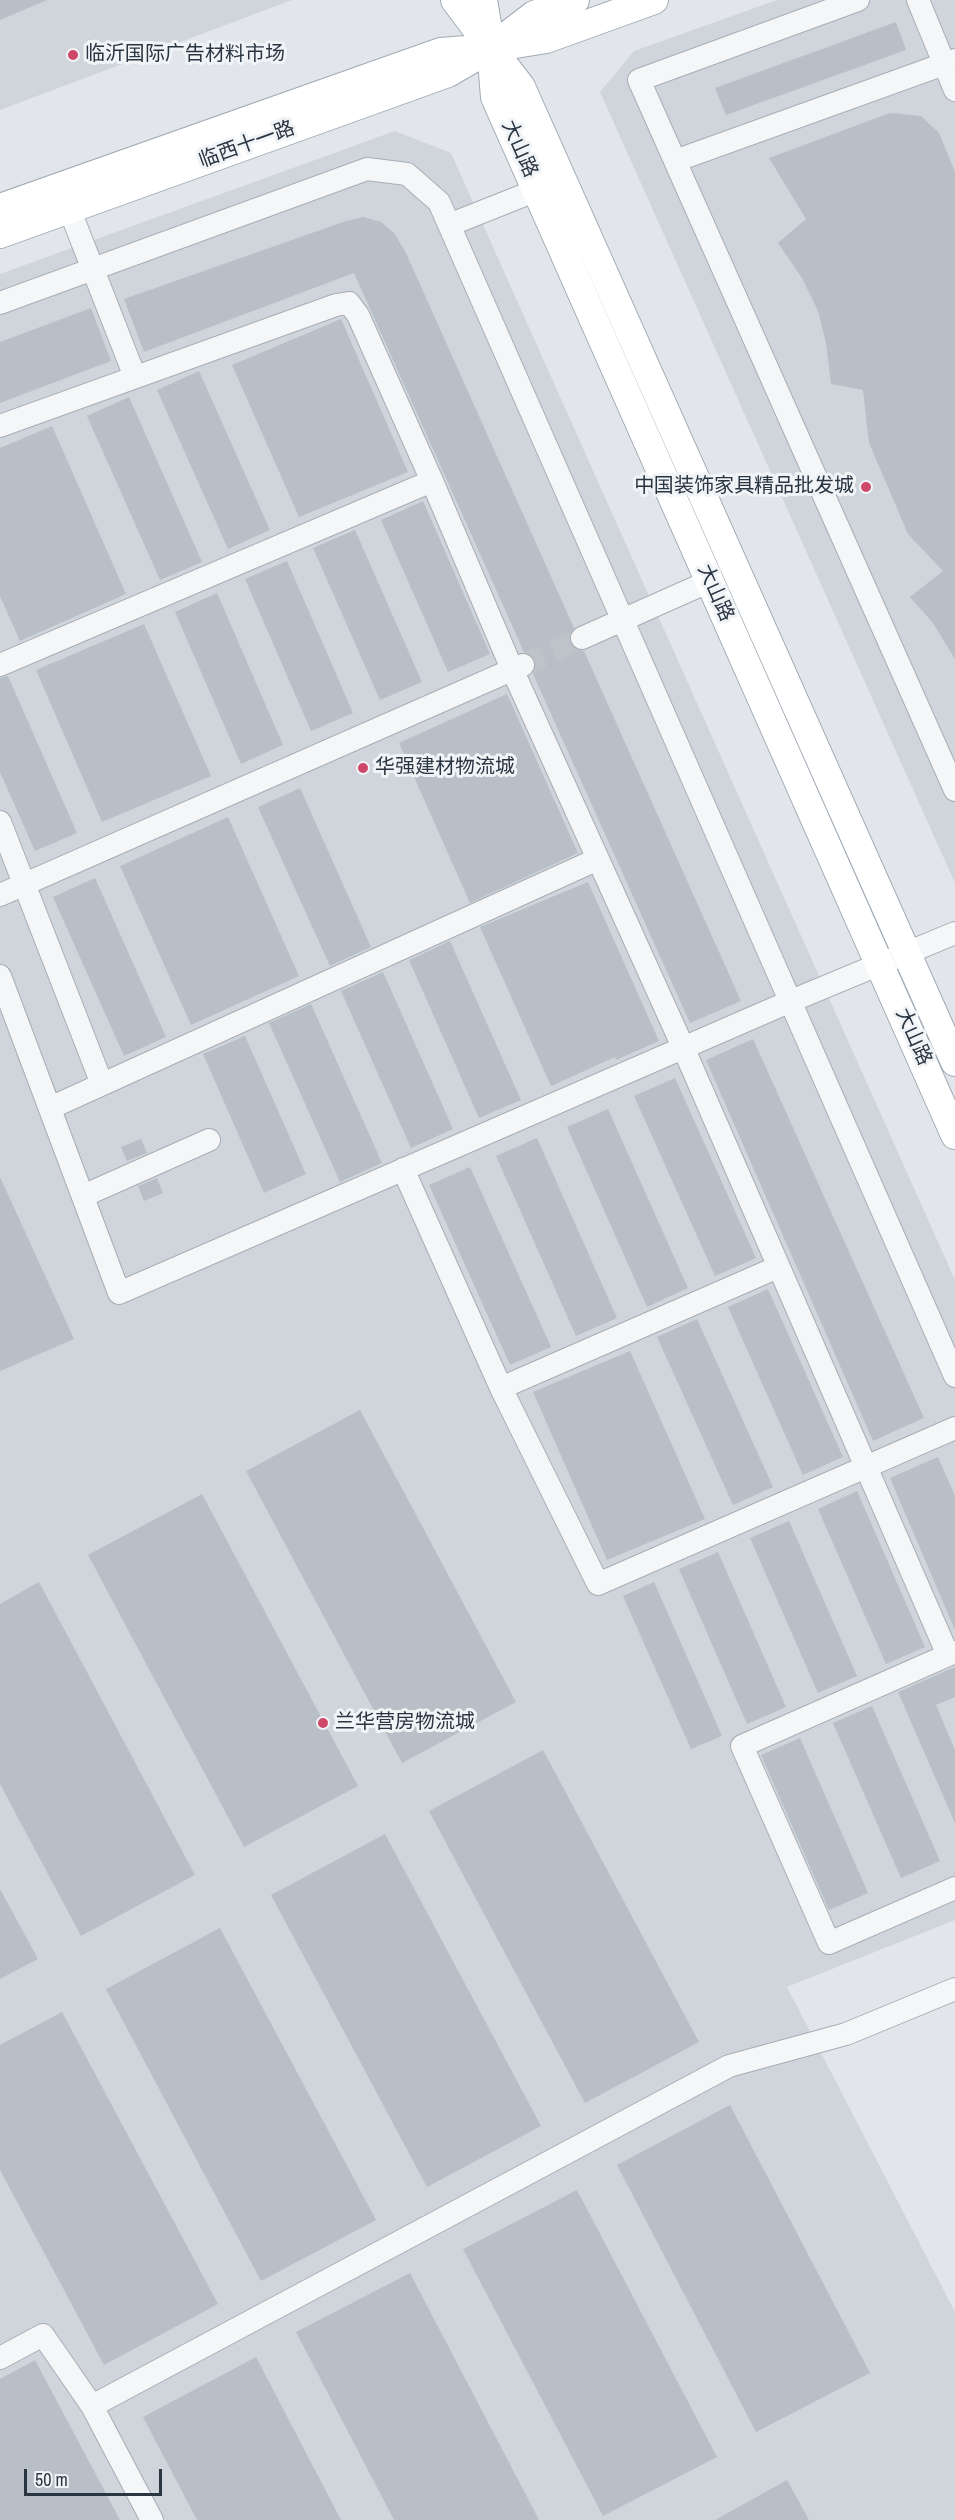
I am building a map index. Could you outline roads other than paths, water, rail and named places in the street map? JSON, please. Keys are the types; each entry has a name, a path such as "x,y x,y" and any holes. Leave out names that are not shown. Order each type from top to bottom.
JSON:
{"main road":[{"name":"大山路","path":"455,0 521,87 955,1062"},
{"name":"大山路","path":"483,0 491,48 495,97 955,1134"},
{"name":"临西十一路","path":"0,221 67,204 448,73 491,48 534,15 575,0"},
{"name":"临西十一路","path":"0,208 441,52 491,48 546,39 654,0"},
{"name":"临西十一路","path":"0,234 67,204"}],"street":[{"path":"858,0 639,80 955,790"},
{"path":"918,0 950,62 955,90"},
{"path":"675,161 950,62"},
{"path":"0,303 367,169 407,174 439,202 955,1376"},
{"path":"449,225 537,190"},
{"path":"67,204 135,377"},
{"path":"0,426 336,304 350,303 358,315 518,667 598,859 683,1047 866,1467 952,1653 741,1746 829,1942 955,1888"},
{"path":"0,665 432,480"},
{"path":"582,639 710,581"},
{"path":"0,894 518,667"},
{"path":"0,822 102,1084"},
{"path":"50,1108 598,859"},
{"path":"0,976 119,1293 683,1047 955,933"},
{"path":"83,1196 209,1140"},
{"path":"403,1169 501,1388 598,1584 955,1428"},
{"path":"501,1388 778,1267"},
{"path":"92,2406 729,2066 846,2034 955,1989"},
{"path":"0,2358 43,2335 92,2406 152,2520"}],"tunnel":[{"path":"523,665 582,638"}],"place":[{"name":"临沂国际广告材料市场","path":"73,55"},
{"name":"中国装饰家具精品批发城","path":"866,487"},
{"name":"华强建材物流城","path":"363,768"},
{"name":"兰华营房物流城","path":"323,1723"}]}
